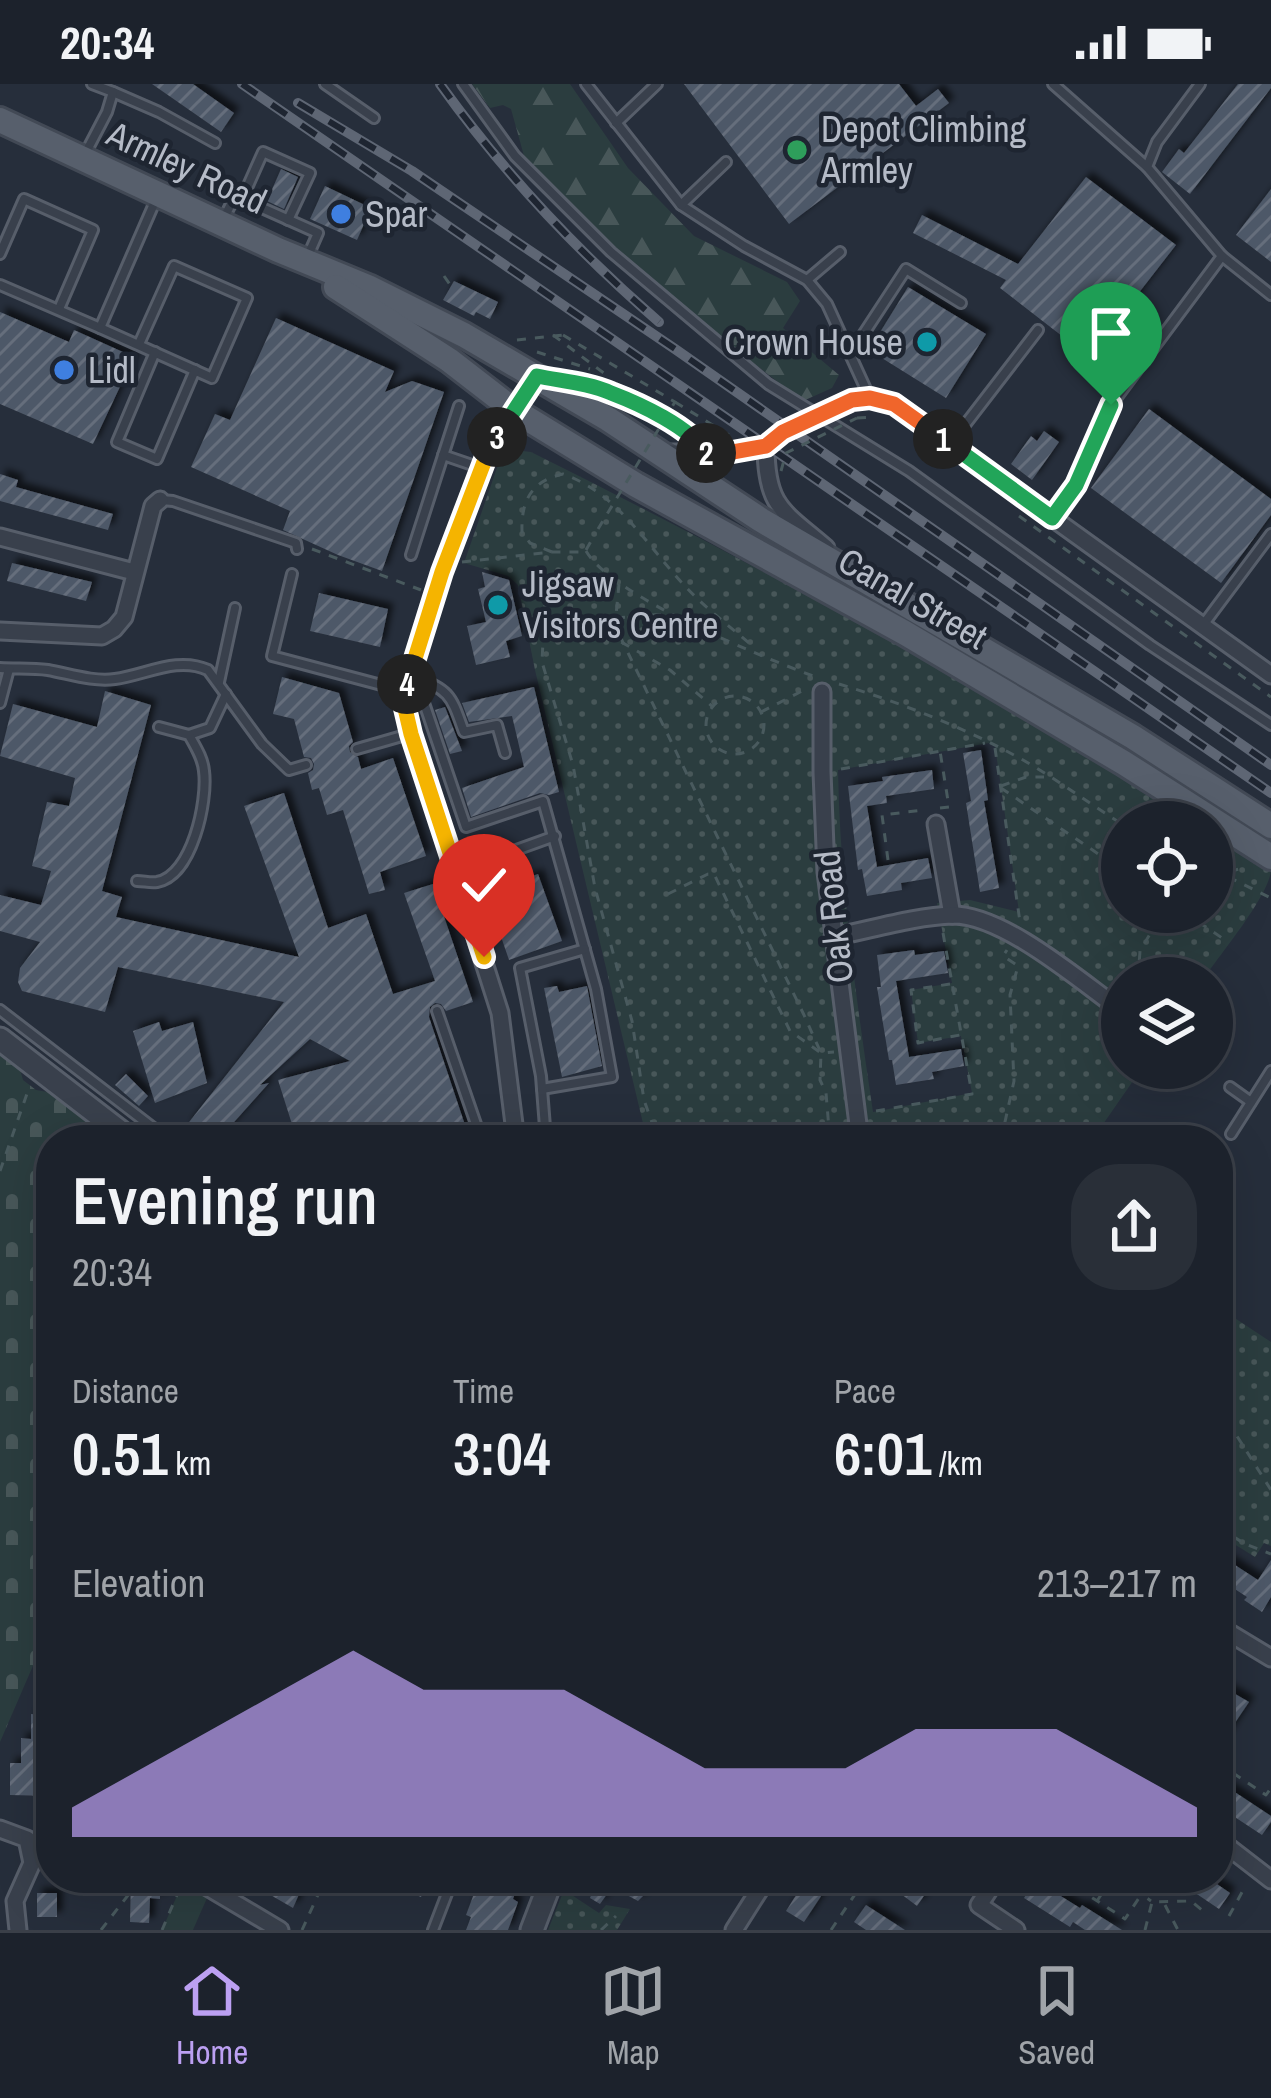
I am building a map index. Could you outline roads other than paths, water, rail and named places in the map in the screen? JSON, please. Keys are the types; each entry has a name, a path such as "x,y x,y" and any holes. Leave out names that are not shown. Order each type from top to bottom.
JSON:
{"main road":[{"name":"Armley Road","path":"0,120 278,250"},
{"name":"Canal Street","path":"278,250 426,316 537,376 761,520 1133,737 1271,826"},
{"name":"Canal Street","path":"278,250 398,335 449,360 515,411 636,485 945,656 1271,857"}],"street":[{"path":"514,1125 500,1013 411,734 407,688 434,595 489,449 537,376 609,391 678,426 700,442 707,454"},
{"path":"656,452 707,454 766,446 783,432 852,400 870,398 894,404 1271,675"},
{"path":"766,446 766,476 777,506 862,579"},
{"path":"0,631 102,636 114,629 124,617 153,506 160,500"},
{"path":"0,537 134,572"},
{"name":"Oak Road","path":"822,692 826,872 856,1125"},
{"path":"936,824 946,916"},
{"path":"833,937 946,916 971,916 1023,941 1101,995"},
{"path":"0,1039 112,1125"},
{"path":"1233,1635 1271,1658"},
{"path":"0,1829 27,1839 32,1863 15,1901 18,1930"},
{"path":"1233,1850 1271,1880"},
{"path":"216,1893 280,1930"},
{"path":"532,1930 546,1893"},
{"path":"734,1930 757,1893"},
{"path":"987,1893 979,1905 1016,1930"}],"lane":[{"path":"92,84 159,112 215,143"},
{"path":"325,84 374,118"},
{"path":"463,84 515,156 595,236 768,384 909,472 1150,645 1271,724"},
{"path":"586,84 681,205 807,280 827,304 870,398"},
{"path":"616,123 657,84"},
{"path":"1053,84 1147,167 1222,256 1271,295"},
{"path":"1147,167 1157,142 1200,84"},
{"path":"83,158 113,92"},
{"path":"242,199 263,152 302,169 310,173 288,220"},
{"path":"681,205 726,162"},
{"path":"100,328 159,194"},
{"path":"221,223 235,196 318,233 305,261"},
{"path":"0,254 24,199 93,230 58,309"},
{"path":"807,280 840,252"},
{"path":"1052,518 1076,485 1111,405 1222,256"},
{"path":"0,285 212,378 248,298 174,266 139,344"},
{"path":"850,354 906,269 962,303"},
{"path":"950,444 1038,330"},
{"path":"155,352 117,442 157,459 196,370"},
{"path":"411,555 459,406"},
{"path":"443,455 482,468"},
{"path":"160,500 297,546"},
{"path":"1202,626 1271,534"},
{"path":"292,574 272,656 407,688 424,703 466,827 543,801 596,989 612,1077 542,1089"},
{"path":"218,683 235,608"},
{"path":"0,703 5,669 41,669 101,680 188,664 208,670 262,744 289,770 306,765"},
{"path":"407,688 429,682 454,700 464,732 497,725 505,753"},
{"path":"159,727 189,735 210,728 226,693"},
{"path":"357,749 411,734"},
{"path":"137,880 157,882 172,874 194,836 204,797 204,768 189,735"},
{"path":"480,863 555,836"},
{"path":"545,1125 520,968 585,949"},
{"path":"0,1010 150,1125"},
{"path":"437,1011 476,1125"},
{"path":"1233,1131 1271,1071"},
{"path":"1233,1089 1251,1102"},
{"path":"433,1930 447,1893"}],"railway":[{"path":"242,84 1271,793"},
{"path":"440,84 542,209 659,322"},
{"path":"298,103 412,171 675,349 1271,765"}],"place":[{"name":"Depot Climbing Armley","path":"797,150"},
{"name":"Spar","path":"341,214"},
{"name":"Crown House","path":"927,342"},
{"name":"Lidl","path":"64,370"},
{"name":"Jigsaw Visitors Centre","path":"498,605"}]}
